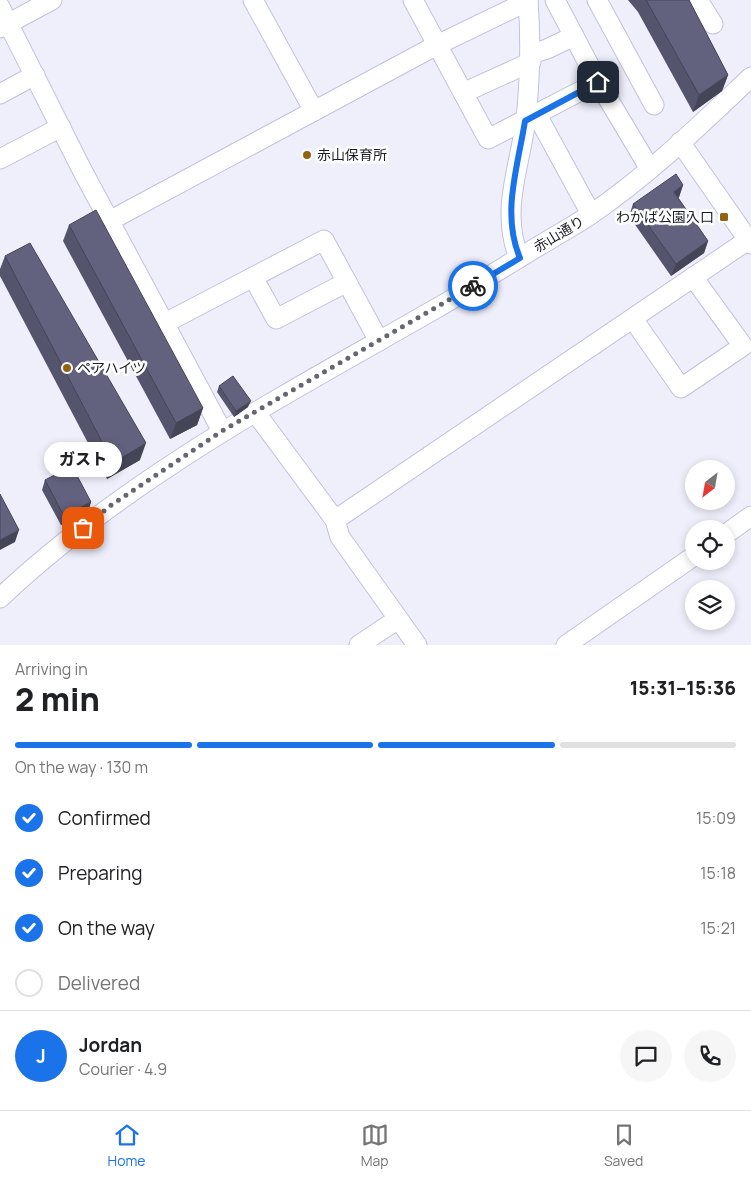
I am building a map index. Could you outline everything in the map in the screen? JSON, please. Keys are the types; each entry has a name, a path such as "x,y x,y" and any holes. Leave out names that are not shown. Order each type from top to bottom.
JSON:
{"street":[{"path":"52,0 3,19 35,75 222,431"},
{"path":"253,0 314,111"},
{"path":"555,0 598,82 650,169"},
{"path":"597,0 654,105"},
{"path":"698,0 713,24"},
{"path":"415,1 488,139 598,82"},
{"path":"111,220 437,45 528,1 531,58 531,118 510,209 512,240 520,258"},
{"path":"463,93 574,36"},
{"path":"0,94 35,75"},
{"name":"赤山通り","path":"0,598 55,549 110,506 222,431 439,307 591,214 650,169 751,77"},
{"path":"531,118 591,214"},
{"path":"0,159 61,127"},
{"path":"335,520 750,241 680,142"},
{"path":"165,324 324,240 379,341"},
{"path":"253,277 276,319 347,282"},
{"path":"633,319 682,388 742,346 694,277"},
{"path":"255,412 335,520 340,537 417,645"},
{"path":"735,528 751,516"},
{"path":"566,645 685,562"},
{"path":"359,645 398,618"}],"building":[{"path":"646,0 689,0 728,75 699,95"},
{"path":"676,174 683,185 674,192 708,241 676,264 633,204"},
{"path":"96,210 203,408 176,423 69,225"},
{"path":"30,243 146,443 113,463 5,256"},
{"path":"233,376 251,401 236,411 219,386"},
{"path":"72,466 91,502 64,516 45,480"},
{"path":"0,494 19,530 0,540"}],"way so far":[{"path":"83,528 110,506 222,431 308,379 439,307 473,286"}],"place":[{"name":"赤山保育所","path":"307,155"},
{"name":"わかば公園入口","path":"724,217"},
{"name":"ペアハイツ","path":"67,368"},
{"name":"ガスト","path":"83,528"}],"route":[{"path":"473,286 520,258 512,240 510,209 525,121 598,82"}]}
